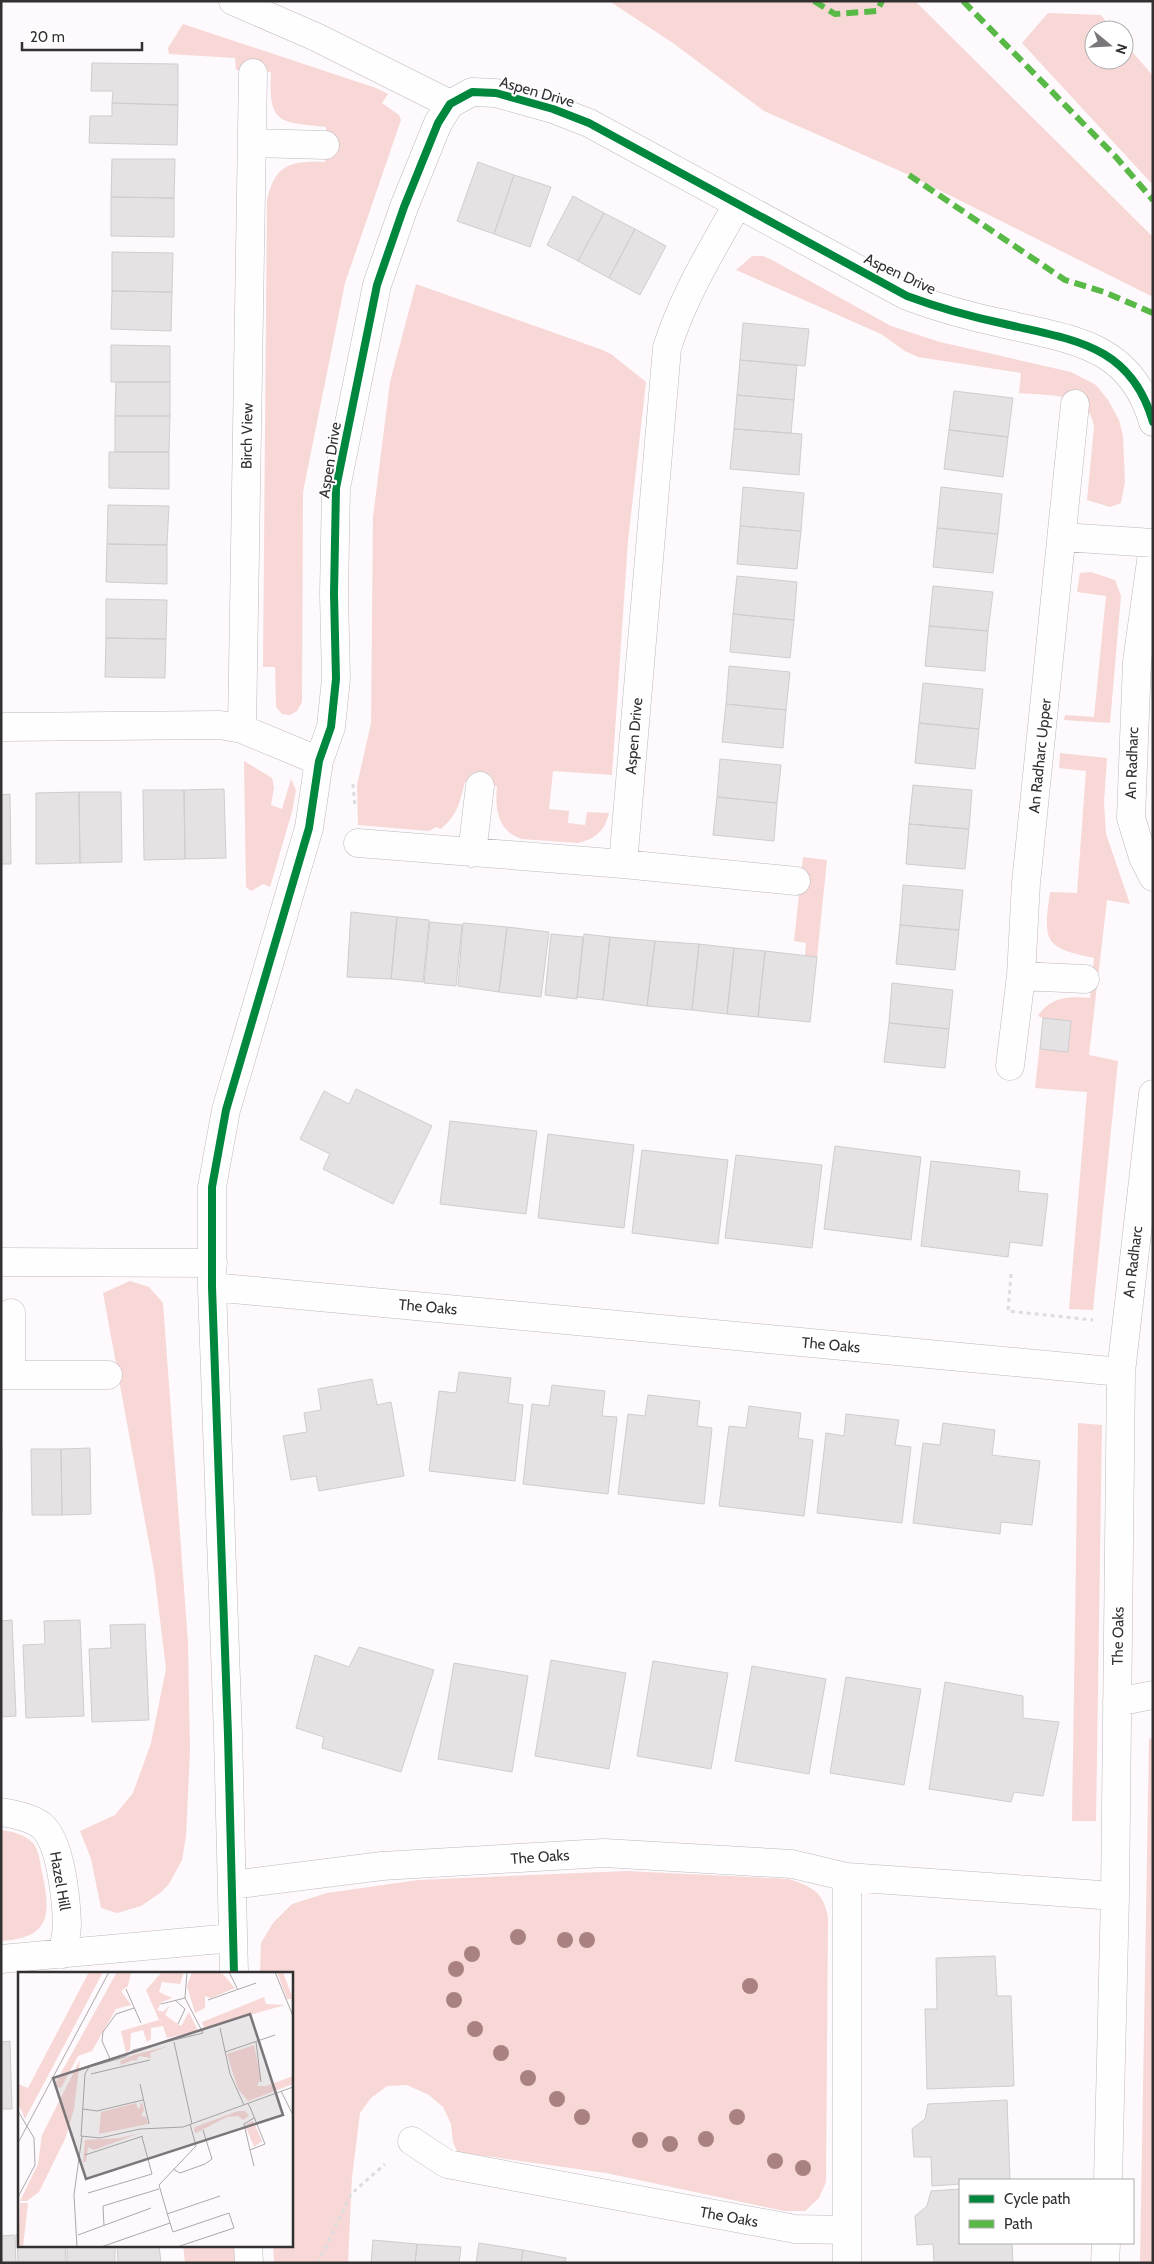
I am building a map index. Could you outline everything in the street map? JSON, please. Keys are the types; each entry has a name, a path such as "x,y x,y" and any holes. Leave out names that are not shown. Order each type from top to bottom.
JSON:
{"street":[{"path":"233,1 316,37 450,104"},
{"name":"Birch View","path":"242,729 253,73"},
{"name":"Aspen Drive","path":"234,1972 212,1187 226,1110 308,828 319,761 331,727 336,679 334,594 336,488 377,285 404,207 438,123 450,104 472,92 487,92 575,117 907,296 964,314 1069,338 1094,347 1114,360 1133,379 1148,407 1153,422"},
{"path":"252,143 325,145"},
{"name":"Aspen Drive","path":"623,864 667,348 677,317 686,298 737,205"},
{"name":"An Radharc Upper","path":"1010,1066 1021,976 1026,883 1063,537 1075,404"},
{"path":"1063,537 1153,543"},
{"path":"1145,662 1153,547"},
{"name":"An Radharc","path":"1145,662 1131,818 1143,857 1153,877"},
{"path":"1,727 220,725 242,729 319,761"},
{"path":"472,853 480,786"},
{"path":"358,843 623,864 796,881"},
{"path":"1021,976 1085,979"},
{"name":"An Radharc","path":"1120,1372 1153,1094"},
{"name":"The Oaks","path":"1,1262 213,1275 1120,1372 1115,1896 1108,2179"},
{"path":"11,1313 6,1375 108,1375"},
{"path":"1117,1702 1153,1695"},
{"name":"Hazel Hill","path":"1,1812 30,1819 41,1825 52,1841 57,1854 67,1925 63,1954"},
{"name":"The Oaks","path":"232,1885 382,1866 604,1853 792,1864 848,1878 1115,1896"},
{"path":"847,2263 848,1878"},
{"path":"1,1959 232,1938"},
{"name":"The Oaks","path":"412,2141 447,2164 795,2229 847,2230"},
{"path":"1105,2263 1106,2244"},
{"path":"248,2246 248,2263"}],"path":[{"path":"1011,1274 1008,1311 1126,1324"},
{"path":"318,2263 351,2194 412,2141"}],"shaded area":[{"path":"609,1 915,1 1153,237 1153,297 909,175 764,111 673,43"},
{"path":"1048,13 1101,15 1105,20 1084,20 1084,70 1134,70 1134,54 1153,76 1153,185 1022,43"},
{"path":"183,24 376,88 388,94 382,103 399,115 401,120 345,283 303,492 302,702 297,711 290,715 282,714 276,707 275,667 263,667 267,200 275,179 286,167 303,162 325,162 326,127 298,124 280,118 272,102 271,72 236,70 235,58 169,54 168,48"},
{"path":"752,256 763,256 772,260 891,326 940,342 1071,372 1096,385 1108,400 1119,420 1123,436 1125,482 1121,503 1110,507 1087,500 1094,427 1091,415 1076,401 1054,396 1019,393 1021,373 918,357 905,351 881,334 736,270"},
{"path":"416,284 600,349 611,354 646,382 628,541 612,775 553,771 549,809 569,811 568,823 585,825 587,812 609,813 605,825 598,833 578,843 521,839 513,835 499,818 497,811 497,786 465,782 454,813 447,824 441,829 436,827 429,831 358,825 357,785 371,723 373,517 390,382"},
{"path":"1091,572 1115,580 1121,596 1110,723 1064,720 1065,715 1094,717 1106,596 1077,592 1080,573"},
{"path":"1060,753 1107,758 1104,802 1106,834 1130,904 1107,900 1089,1055 1118,1061 1093,1310 1069,1309 1087,1092 1035,1088 1043,1018 1038,1016 1054,1001 1075,997 1090,998 1094,958 1056,946 1048,932 1050,892 1077,893 1086,771 1059,768"},
{"path":"244,761 272,778 274,787 271,805 282,809 291,779 296,790 292,812 270,887 263,884 251,891 246,887"},
{"path":"803,857 827,860 817,957 805,956 806,943 794,941"},
{"path":"130,1281 149,1287 163,1303 188,1643 190,1751 186,1836 182,1860 169,1884 160,1893 141,1906 117,1913 101,1908 91,1859 80,1831 115,1815 133,1793 151,1743 166,1669 154,1570 103,1293"},
{"path":"1078,1423 1102,1425 1096,1821 1072,1821"},
{"path":"1153,1738 1153,2263 1140,2263 1149,1739"},
{"path":"1,1830 22,1835 35,1846 45,1887 46,1911 44,1921 30,1935 1,1941"},
{"path":"627,1871 789,1879 815,1891 823,1901 828,1917 826,2182 819,2198 805,2211 784,2211 606,2173 457,2152 453,2142 451,2124 443,2107 429,2095 407,2085 387,2086 371,2098 360,2113 352,2177 348,2263 274,2263 273,2246 292,2246 292,1972 260,1972 261,1943 273,1923 292,1904 327,1893 418,1880"},
{"path":"183,2246 235,2246 237,2263 185,2263"}],"building":[{"path":"92,63 178,64 178,105 112,103 113,91 91,91"},
{"path":"112,103 178,105 177,145 89,143 90,116 112,116"},
{"path":"112,159 175,159 174,198 111,197"},
{"path":"478,162 514,175 494,234 457,221"},
{"path":"514,175 551,187 530,247 494,234"},
{"path":"573,196 604,213 578,261 547,245"},
{"path":"111,197 174,198 174,237 111,236"},
{"path":"604,213 635,229 609,278 578,261"},
{"path":"635,229 666,246 640,295 609,278"},
{"path":"112,252 173,253 172,292 112,291"},
{"path":"112,291 172,292 171,331 111,329"},
{"path":"743,323 809,329 805,366 740,360"},
{"path":"111,345 170,346 170,382 111,382"},
{"path":"740,360 797,365 794,400 737,395"},
{"path":"116,382 170,382 170,416 115,416"},
{"path":"954,391 1013,398 1008,437 949,430"},
{"path":"737,395 794,400 791,433 734,429"},
{"path":"115,416 170,416 169,452 115,452"},
{"path":"734,429 802,434 799,475 730,469"},
{"path":"949,430 1008,437 1003,477 944,469"},
{"path":"109,452 169,452 169,489 109,488"},
{"path":"743,487 804,493 801,531 740,526"},
{"path":"941,487 1002,494 998,534 937,528"},
{"path":"108,505 169,506 167,545 107,544"},
{"path":"740,526 801,531 797,569 737,564"},
{"path":"937,528 998,534 993,573 933,567"},
{"path":"107,544 167,545 167,584 106,582"},
{"path":"737,576 797,582 794,620 733,614"},
{"path":"933,586 993,592 988,631 929,626"},
{"path":"106,599 167,600 166,639 106,638"},
{"path":"733,614 794,620 790,658 730,652"},
{"path":"929,626 988,631 985,671 925,666"},
{"path":"106,638 166,639 165,678 105,677"},
{"path":"729,666 790,672 786,710 726,704"},
{"path":"923,683 983,689 979,729 919,723"},
{"path":"726,704 786,710 783,748 722,742"},
{"path":"919,723 979,729 975,769 915,763"},
{"path":"720,759 781,765 777,803 717,797"},
{"path":"913,785 972,790 969,829 909,824"},
{"path":"224,789 226,858 185,859 184,790"},
{"path":"143,790 184,790 185,859 144,860"},
{"path":"79,792 121,792 122,862 80,863"},
{"path":"79,792 80,863 36,864 36,793"},
{"path":"10,794 11,864 1,864 1,795"},
{"path":"717,797 777,803 774,841 713,835"},
{"path":"909,824 969,829 965,869 906,864"},
{"path":"903,885 963,890 959,930 900,925"},
{"path":"351,912 397,917 391,979 347,977"},
{"path":"397,917 429,920 423,982 391,979"},
{"path":"430,922 462,925 456,986 424,983"},
{"path":"463,923 507,927 499,992 458,986"},
{"path":"900,925 959,930 955,970 896,964"},
{"path":"507,927 549,932 541,997 499,992"},
{"path":"551,934 583,937 577,999 545,995"},
{"path":"584,934 610,937 603,1000 577,997"},
{"path":"610,937 655,941 647,1006 603,1000"},
{"path":"655,941 699,944 692,1010 647,1006"},
{"path":"699,944 734,948 727,1014 692,1010"},
{"path":"734,948 765,951 758,1017 727,1014"},
{"path":"765,951 817,957 810,1022 758,1017"},
{"path":"892,983 953,990 949,1029 889,1023"},
{"path":"1043,1018 1071,1021 1068,1052 1040,1049"},
{"path":"889,1023 949,1029 945,1068 884,1062"},
{"path":"356,1089 432,1126 393,1204 323,1169 330,1154 300,1139 324,1091 349,1104"},
{"path":"450,1121 537,1131 526,1214 440,1204"},
{"path":"548,1134 634,1145 624,1228 538,1218"},
{"path":"835,1146 921,1157 911,1240 824,1229"},
{"path":"642,1150 728,1160 718,1244 632,1233"},
{"path":"736,1155 822,1165 812,1248 725,1238"},
{"path":"931,1161 1020,1171 1018,1191 1048,1194 1042,1246 1010,1242 1008,1257 921,1246"},
{"path":"459,1372 511,1378 508,1403 523,1405 515,1481 429,1471 439,1391 456,1393"},
{"path":"372,1379 377,1405 391,1402 404,1476 319,1491 316,1476 291,1480 283,1436 307,1432 304,1413 321,1410 318,1389"},
{"path":"552,1385 605,1391 602,1416 617,1417 608,1494 523,1484 532,1404 549,1406"},
{"path":"648,1395 700,1401 697,1426 712,1428 704,1504 618,1494 628,1414 645,1416"},
{"path":"749,1406 801,1413 798,1438 813,1440 804,1516 719,1506 729,1426 746,1428"},
{"path":"846,1414 899,1420 895,1445 911,1447 902,1523 817,1513 826,1433 844,1436"},
{"path":"943,1423 995,1430 992,1455 1040,1461 1032,1525 1001,1522 1000,1534 913,1523 923,1443 940,1445"},
{"path":"1,1447 2,1513 1,1513"},
{"path":"90,1448 91,1514 62,1515 61,1449"},
{"path":"31,1449 61,1449 62,1515 32,1515"},
{"path":"12,1620 16,1716 1,1717 1,1621"},
{"path":"80,1620 84,1716 26,1718 23,1645 45,1644 44,1621"},
{"path":"145,1624 149,1720 92,1722 89,1649 111,1648 110,1625"},
{"path":"359,1647 434,1670 401,1772 322,1748 324,1737 296,1728 315,1655 349,1667"},
{"path":"551,1660 626,1673 609,1769 535,1756"},
{"path":"653,1661 728,1673 711,1769 637,1756"},
{"path":"454,1663 528,1676 512,1772 438,1759"},
{"path":"752,1666 826,1679 809,1774 735,1761"},
{"path":"846,1677 921,1689 904,1785 830,1773"},
{"path":"945,1682 1023,1696 1023,1718 1059,1722 1043,1796 1014,1792 1011,1802 929,1789"},
{"path":"995,1956 997,1996 1011,1996 1014,2086 927,2089 925,2009 937,2009 936,1958"},
{"path":"10,2041 12,2109 1,2109 1,2042"},
{"path":"1007,2100 1010,2179 959,2179 959,2184 932,2186 931,2157 914,2157 912,2129 925,2119 928,2104"},
{"path":"959,2189 959,2244 1012,2244 1013,2263 934,2263 933,2244 917,2245 915,2216 927,2206 931,2191"},
{"path":"17,2234 18,2246 65,2246 66,2263 18,2263"},
{"path":"15,2235 16,2263 1,2263 1,2236"},
{"path":"373,2240 417,2244 415,2263 371,2263"},
{"path":"479,2243 523,2250 521,2263 476,2263"},
{"path":"417,2244 461,2247 459,2263 415,2263"},
{"path":"67,2246 115,2246 115,2263 67,2263"},
{"path":"117,2246 159,2246 161,2263 118,2263"},
{"path":"523,2250 566,2258 565,2263 521,2263"}],"marked path":[{"path":"814,1 835,14 877,11 882,1"},
{"path":"963,1 1115,156 1153,200"},
{"path":"909,175 1065,280 1104,292 1153,313"}],"cycle path":[{"path":"234,1972 228,1735 212,1287 212,1187 226,1110 309,828 319,761 331,727 336,679 334,594 336,488 377,285 404,207 438,123 450,104 472,92 496,93 553,109 589,123 907,296 968,315 1054,335 1097,350 1115,361 1130,376 1143,396 1153,422"}]}
